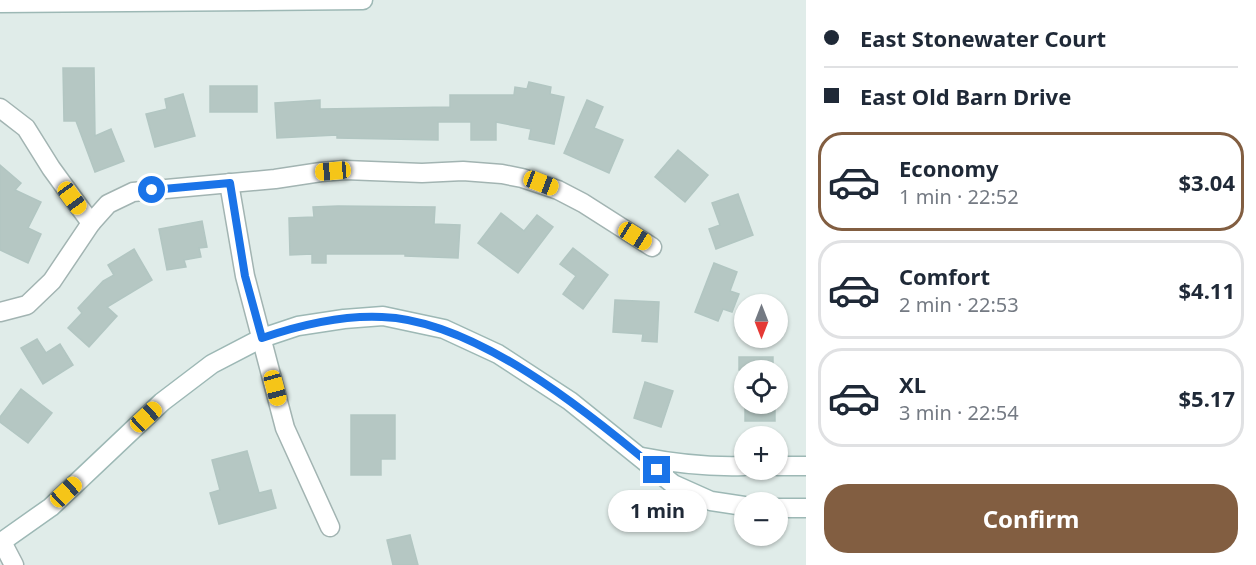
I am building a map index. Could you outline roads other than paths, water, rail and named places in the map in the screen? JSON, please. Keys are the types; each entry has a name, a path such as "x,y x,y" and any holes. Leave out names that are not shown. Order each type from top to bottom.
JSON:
{"street":[{"path":"0,3 363,0"},
{"path":"0,108 26,128 51,168 91,223"},
{"path":"0,312 27,305 52,281 91,223 108,204 133,192 345,170 502,174 541,183 583,203 652,247"},
{"path":"230,183 245,276 285,428 330,527"},
{"path":"14,565 1,542 51,507 162,402 212,364 262,338 298,326 383,316 444,329 498,354 570,401 673,484 711,501 734,504"},
{"path":"640,456 674,464 734,466"},
{"path":"788,466 806,466"},
{"path":"788,508 806,508"}]}
